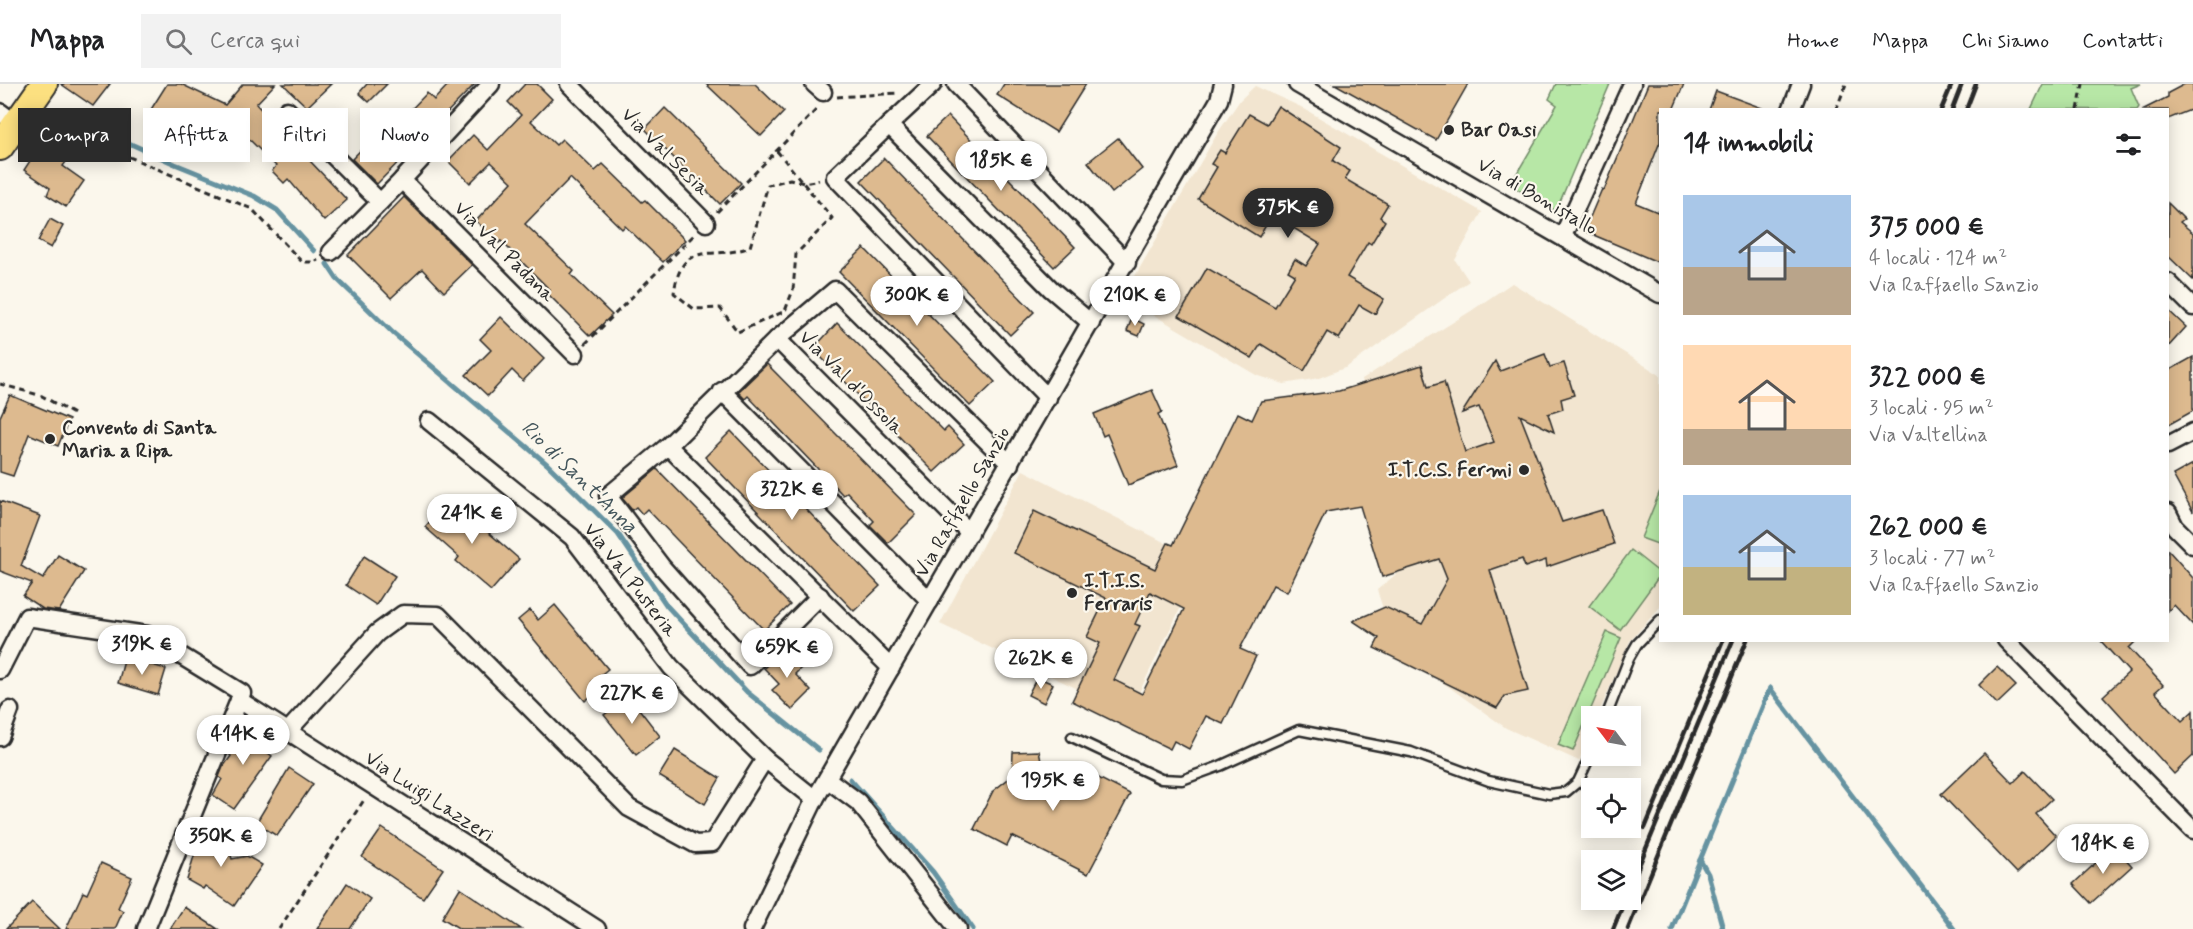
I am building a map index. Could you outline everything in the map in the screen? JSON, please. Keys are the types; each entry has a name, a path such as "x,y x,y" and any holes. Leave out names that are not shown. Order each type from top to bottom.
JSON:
{"main road":[{"path":"0,147 13,116 44,84"}],"street":[{"path":"331,252 491,84"},
{"name":"Via Val Sesia","path":"568,84 706,223"},
{"path":"933,84 835,177 1048,398"},
{"path":"956,84 1127,263"},
{"name":"Via Raffaello Sanzio","path":"752,929 815,799 1127,263 1221,92 1236,84"},
{"name":"Via di Bonistallo","path":"1297,84 1659,293"},
{"path":"1563,236 1632,84"},
{"path":"1792,108 1801,84"},
{"path":"889,125 1051,289 1091,323"},
{"path":"340,162 380,202"},
{"name":"Via Val Padana","path":"402,180 575,354"},
{"path":"2169,283 2193,307"},
{"name":"Via Val d'Ossola","path":"970,533 777,339 835,290 1010,464"},
{"path":"777,339 668,446 608,496 662,567 750,666 820,596"},
{"path":"722,391 930,601"},
{"name":"Via Val Pusteria","path":"429,421 572,537 671,667 765,759 815,799"},
{"path":"2169,444 2193,432"},
{"path":"668,446 891,668"},
{"path":"2169,515 2175,527 2193,545"},
{"path":"288,731 378,633 403,614 438,615 629,808 695,844 712,843 765,759"},
{"name":"Via Luigi Lazzeri","path":"0,670 27,617 147,635 288,731 597,929"},
{"path":"2008,642 2193,830"},
{"path":"146,929 241,697"},
{"path":"0,737 10,710"},
{"path":"827,779 858,802 958,929"}],"lane":[{"path":"1610,706 1629,658 1637,645 1659,621"},
{"path":"1072,737 1161,779 1182,780 1220,766 1299,730 1411,752 1489,780 1549,794 1566,792 1578,782 1585,766"}],"path":[{"path":"1837,108 1846,84"},
{"path":"2078,108 2083,84"},
{"path":"819,88 829,98 903,93 918,98"},
{"path":"13,116 252,209 302,262 314,262 331,252"},
{"path":"777,150 804,183 832,218 796,254 793,290 784,311 738,332 720,308 694,309 674,293 677,271 693,255 711,252 735,253 750,248 768,185 790,179 804,183"},
{"path":"0,384 42,396 77,416"},
{"path":"279,929 374,786"}],"shaded area":[{"path":"1255,86 1301,107 1482,212 1455,260 1469,281 1347,367 1319,378 1284,384 1256,375 1123,297 1217,134 1240,100"},
{"name":"I.T.C.S. Fermi","path":"1512,283 1659,374 1659,608 1630,641 1602,706 1581,706 1581,756 1579,761 1506,728 1396,649 1377,590 1412,561 1362,379"},
{"name":"I.T.I.S. Ferraris","path":"1023,470 1203,562 1129,713 940,624"}],"green space":[{"path":"1556,84 1610,84 1556,211 1510,185 1557,105 1549,99"},
{"path":"2043,84 2141,84 2131,88 2138,108 2031,108"},
{"path":"1659,493 1659,545 1641,538"},
{"path":"1631,550 1659,572 1659,576 1620,630 1589,606"},
{"path":"1607,632 1621,638 1592,706 1581,706 1581,732 1573,751 1558,745"}],"building":[{"path":"61,84 110,84 93,106"},
{"path":"167,84 181,84 225,105 243,84 275,84 256,104 262,110 262,152 250,140 250,108 152,108"},
{"path":"283,84 331,84 307,107"},
{"path":"367,84 387,84 369,102 359,93"},
{"path":"449,84 475,84 450,110 412,108 427,93 434,100"},
{"path":"525,84 537,84 552,99 531,121 556,145 562,139 595,171 603,164 642,202 645,200 685,240 663,262 625,226 622,229 570,178 525,224 574,271 571,275 612,315 590,336 547,293 550,290 501,241 499,243 476,221 512,182 491,162 470,183 449,162 473,135 488,150 521,115 508,102"},
{"path":"706,84 755,84 784,112 761,136"},
{"path":"1004,84 1086,84 1056,132 997,95"},
{"path":"1335,84 1468,84 1436,140"},
{"path":"1648,84 1684,84 1674,108 1659,108 1659,145 1636,203 1659,213 1659,263 1584,231 1602,189 1604,190"},
{"path":"2185,84 2193,84 2193,109 2169,119 2169,108 2146,108 2168,97 2168,93"},
{"path":"1716,91 1762,108 1710,108"},
{"path":"1278,106 1341,147 1333,161 1350,171 1345,179 1388,204 1380,217 1385,221 1371,244 1368,242 1347,277 1384,299 1375,314 1359,305 1339,339 1327,332 1304,371 1261,344 1252,358 1179,316 1207,268 1275,307 1295,275 1288,271 1295,259 1306,266 1320,244 1272,215 1259,237 1198,199 1217,167 1211,164 1220,150 1225,153 1249,114 1267,124"},
{"path":"665,108 741,183 720,204 645,129"},
{"path":"948,116 1075,247 1054,267 927,136"},
{"path":"1118,138 1142,169 1112,193 1088,162"},
{"path":"360,151 360,162 399,162 377,184 352,159"},
{"path":"884,158 1034,312 1010,335 861,181"},
{"path":"29,162 66,162 63,166 84,181 66,207 47,195 50,188 24,170"},
{"path":"272,162 311,162 347,200 324,221 288,179 284,183 272,171 276,166"},
{"path":"404,197 472,265 444,292 422,269 391,298 348,255"},
{"path":"2169,204 2184,219 2180,222 2193,233 2193,280 2169,257"},
{"path":"50,219 63,226 51,248 38,241"},
{"path":"864,248 995,382 970,406 839,272"},
{"path":"2169,311 2186,327 2169,346"},
{"path":"501,317 544,359 523,381 512,370 488,396 466,375 491,350 480,339"},
{"path":"1132,318 1144,324 1139,336 1127,331"},
{"path":"837,323 944,431 948,427 964,444 934,472 813,349"},
{"path":"1545,354 1550,367 1564,363 1574,395 1561,399 1563,409 1548,414 1554,432 1520,415 1562,522 1602,510 1614,544 1547,567 1546,560 1525,567 1522,559 1490,570 1528,691 1505,696 1497,708 1374,648 1379,638 1353,621 1385,607 1422,624 1447,579 1439,559 1382,577 1360,506 1326,512 1287,592 1273,585 1240,649 1256,656 1223,724 1206,716 1189,749 1174,741 1170,749 1072,701 1100,643 1087,637 1106,598 1014,553 1034,511 1155,569 1168,543 1173,545 1238,413 1252,420 1261,401 1339,391 1422,365 1428,387 1444,382 1465,452 1494,442 1479,407 1462,413 1495,361 1500,371","holes":["1150,592 1184,609 1142,694 1114,680 1140,626 1135,624"]},
{"path":"2193,357 2193,411 2169,424 2169,370"},
{"path":"767,364 916,515 888,543 870,525 874,521 847,492 843,495 748,396 745,399 738,392"},
{"path":"1152,390 1162,412 1158,414 1178,465 1128,485 1107,434 1103,436 1094,414"},
{"name":"Convento di Santa Maria a Ripa","path":"10,395 69,420 58,446 29,434 13,476 0,472 0,417"},
{"path":"731,431 880,586 854,611 705,457"},
{"path":"2193,464 2193,512 2173,475"},
{"path":"657,469 790,605 764,630 647,509 642,514 636,507 632,510 622,498"},
{"path":"450,499 519,559 491,591 456,561 459,557 425,527"},
{"path":"0,501 40,516 21,566 43,579 58,555 84,571 59,611 43,609 23,596 32,583 0,571"},
{"path":"2169,551 2193,578 2193,625 2174,605 2169,610"},
{"path":"364,556 395,576 376,605 346,585"},
{"path":"555,605 608,669 592,682 598,690 585,701 518,620 530,610 538,620"},
{"path":"2102,642 2135,642 2129,648 2163,685 2155,692 2182,721 2193,711 2193,756 2174,774 2103,696 2129,672"},
{"path":"784,649 802,667 795,674 811,691 792,710 772,690 779,684 764,668"},
{"path":"125,657 166,669 158,695 118,683"},
{"path":"1997,667 2016,686 1997,704 1979,685"},
{"path":"1037,677 1053,684 1044,703 1028,695"},
{"path":"629,696 660,736 636,755 604,715"},
{"path":"246,723 271,742 264,750 272,756 234,809 213,795 222,779 219,777 231,756 229,754 236,737"},
{"path":"675,750 720,778 705,804 659,776"},
{"path":"1039,751 1043,771 1055,798 1073,765 1130,794 1088,874 1012,836 1007,846 974,829 993,791 1012,776 1013,752"},
{"path":"1984,753 2013,783 2025,771 2052,799 2036,814 2056,836 2017,873 1941,794"},
{"path":"289,768 313,784 277,836 256,823"},
{"path":"203,825 227,842 232,859 247,856 262,865 234,906 205,886 203,889 187,880"},
{"path":"382,828 443,869 423,898 362,857"},
{"path":"2114,846 2132,866 2091,903 2073,884"},
{"path":"101,863 132,877 118,908 123,911 115,929 66,929 83,892 87,894"},
{"path":"347,883 370,899 350,929 317,929"},
{"path":"460,888 521,929 460,929 442,918"},
{"path":"32,902 60,929 6,929"},
{"path":"184,907 218,929 170,929"}],"waterway":[{"name":"Rio di Sant'Anna","path":"131,144 254,196 277,210 314,251"},
{"name":"Rio di Sant'Anna","path":"327,264 337,279 393,333 547,464 618,534 667,606 747,692 819,750"},
{"path":"1770,688 1954,929"},
{"path":"1672,929 1770,688"},
{"name":"Rio di Sant'Anna","path":"850,779 933,872 973,929"},
{"path":"1700,860 1708,874 1723,929"}],"railway":[{"path":"1942,108 1952,84"},
{"path":"1953,108 1962,84"},
{"path":"1967,108 1976,84"},
{"path":"1645,828 1722,642"},
{"path":"1641,861 1732,642"},
{"path":"1628,929 1746,642"},
{"path":"1613,929 1621,910"}],"place":[{"name":"Bar Oasi","path":"1449,130"},
{"name":"Convento di Santa Maria a Ripa","path":"50,439"},
{"name":"I.T.C.S. Fermi","path":"1524,470"},
{"name":"I.T.I.S. Ferraris","path":"1072,593"}]}
